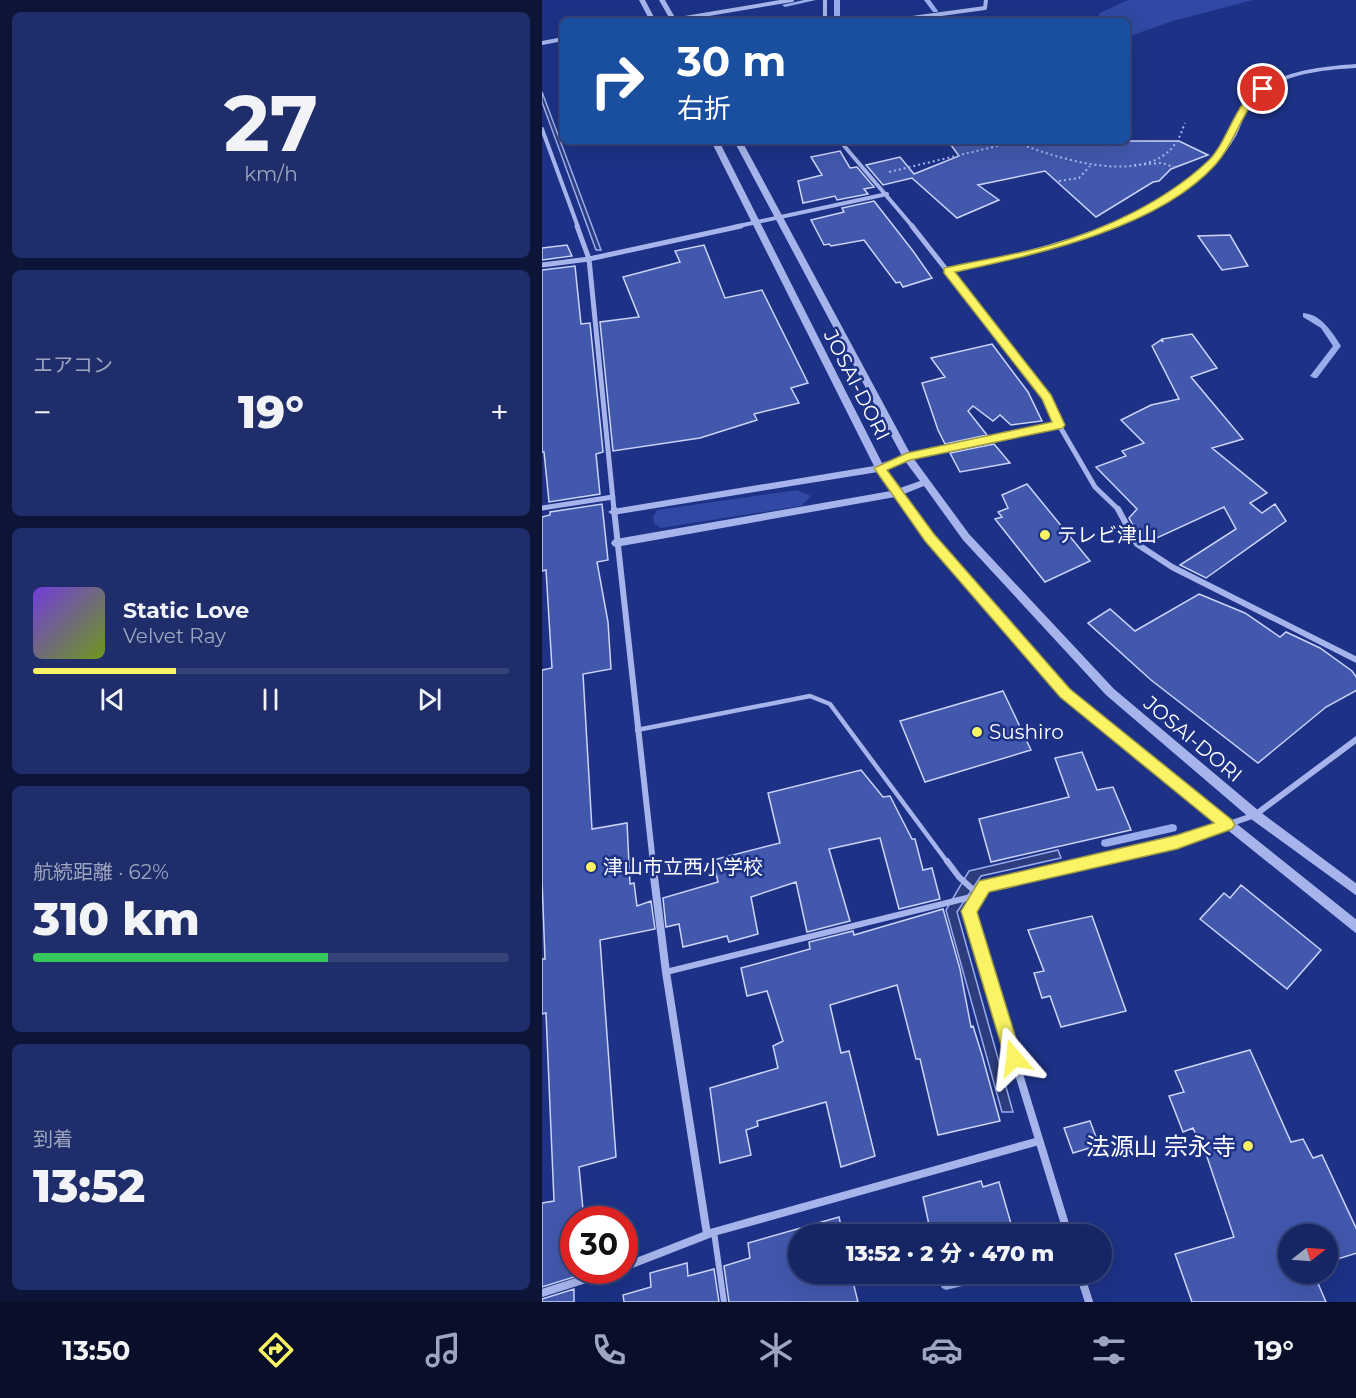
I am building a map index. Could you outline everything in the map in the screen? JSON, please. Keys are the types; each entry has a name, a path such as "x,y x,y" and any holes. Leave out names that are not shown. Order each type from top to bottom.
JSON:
{"street":[{"path":"642,0 651,18"},
{"path":"662,0 670,18"},
{"path":"688,18 791,0"},
{"path":"825,0 825,18"},
{"path":"912,18 985,8 986,0"},
{"path":"542,43 560,40"},
{"path":"948,270 1054,247 1091,234 1151,207 1183,187 1212,163 1230,139 1248,104 1263,89 1308,72 1356,66"},
{"path":"542,129 589,259 616,543 666,972 711,1233"},
{"name":"JOSAI-DORI","path":"717,144 880,468 929,537 1065,693 1356,928"},
{"name":"JOSAI-DORI","path":"740,144 907,457 966,537 1110,692 1255,815 1356,891"},
{"path":"843,144 887,194 1047,398 1059,425 1095,487 1118,509 1137,544 1172,567 1356,660"},
{"path":"542,265 589,259 887,194"},
{"path":"613,512 880,468 907,457 1059,425"},
{"path":"616,543 897,493 926,482"},
{"path":"542,508 613,497"},
{"path":"1065,1224 969,911 984,886 1177,842 1255,815 1356,739"},
{"path":"638,1261 711,1233 1039,1141"},
{"path":"542,1293 570,1284"},
{"path":"1083,1284 1089,1302"}],"lane":[{"path":"542,150 549,149"},
{"path":"637,730 810,696 830,704 959,877 979,895"},
{"path":"666,972 979,895"},
{"path":"711,1233 724,1302"}],"path":[{"path":"1130,165 1152,160 1174,147 1182,138 1185,123"},
{"path":"871,176 1002,144"},
{"path":"1023,144 1090,166 1162,163 1177,168"},
{"path":"1059,181 1079,178 1090,166"}],"shaded area":[{"path":"1128,0 1253,0 1173,21 1130,36 1130,18 1097,18 1100,13"},
{"path":"542,92 601,250 596,250 542,102"},
{"path":"797,490 811,496 801,506 661,528 654,523 653,517 657,510"},
{"path":"1058,850 1061,858 981,876 957,912 1013,1112 1002,1112 946,910 969,871"}],"building":[{"path":"1130,141 1179,141 1208,155 1171,169 1159,181 1153,182 1096,217 1045,171 978,185 999,200 957,218 912,178 883,185 866,165 900,157 914,174 959,156 950,144 1130,144"},
{"path":"840,151 850,168 857,167 874,187 864,189 868,194 837,200 835,196 803,203 798,181 822,175 811,157"},
{"path":"874,201 932,278 903,287 900,282 896,283 864,240 831,246 824,245 811,220 844,212 842,208"},
{"path":"1230,235 1248,266 1222,270 1198,236"},
{"path":"567,245 572,256 542,260 542,248"},
{"path":"704,245 725,298 762,290 808,383 791,388 799,403 754,414 757,420 700,438 613,451 600,322 639,317 623,277 680,262 675,251"},
{"path":"575,266 581,324 590,323 603,452 596,454 600,494 549,502 544,452 542,452 542,270"},
{"path":"1192,334 1217,368 1191,377 1243,439 1212,448 1267,493 1250,503 1262,513 1275,504 1286,521 1206,578 1180,565 1236,529 1224,507 1146,543 1141,540 1129,518 1137,509 1096,467 1126,456 1122,451 1144,443 1121,420 1151,405 1179,399 1152,346 1161,340 1163,342 1162,339"},
{"path":"992,344 1028,392 1042,421 1011,425 1000,415 993,421 973,406 968,411 987,435 945,444 922,383 945,377 931,358"},
{"path":"994,444 1010,463 960,472 950,453"},
{"path":"1027,484 1090,561 1045,582 995,519 1002,517 998,512 1008,508 1002,495"},
{"name":"津山市立西小学校","path":"602,504 608,560 597,562 608,622 611,669 583,674 592,829 627,823 630,884 634,883 637,906 651,901 655,929 600,940 616,1157 579,1167 583,1206 560,1206 560,1281 542,1287 542,1203 554,1201 546,1013 542,1014 542,959 545,959 542,881 542,670 552,668 546,570 542,571 542,517 550,515 550,512"},
{"path":"1199,594 1245,613 1280,637 1286,632 1320,648 1352,671 1357,678 1357,690 1326,707 1258,763 1151,680 1088,623 1110,609 1135,631"},
{"path":"1003,691 1031,750 925,782 900,721"},
{"path":"1082,752 1097,790 1113,787 1131,830 991,862 979,819 1069,797 1055,758"},
{"path":"861,770 883,797 890,796 912,839 915,839 923,870 932,868 940,899 899,909 880,838 829,849 850,921 807,932 796,882 751,897 758,934 729,942 727,936 683,947 679,924 666,927 663,898 718,882 713,860 780,843 768,793"},
{"path":"1241,885 1321,950 1287,989 1200,919 1224,893 1230,898"},
{"path":"943,909 960,969 971,1027 973,1026 982,1055 1000,1121 938,1135 920,1059 916,1059 897,985 830,1005 841,1053 849,1051 875,1156 841,1167 826,1102 757,1121 758,1126 746,1130 751,1155 720,1163 710,1088 778,1068 773,1046 783,1041 767,991 747,996 741,968 810,949 809,942 853,931 854,935"},
{"path":"1092,916 1126,1011 1061,1027 1050,996 1042,998 1034,973 1044,971 1028,930"},
{"path":"1250,1050 1291,1142 1303,1139 1313,1158 1322,1155 1357,1230 1357,1253 1338,1259 1338,1224 1278,1224 1278,1284 1318,1284 1326,1302 1192,1302 1175,1254 1234,1237 1203,1145 1201,1146 1193,1128 1183,1132 1169,1096 1184,1092 1175,1071"},
{"path":"1090,1121 1099,1145 1073,1153 1064,1128"},
{"path":"981,1181 983,1187 999,1182 1011,1224 929,1224 923,1197"},
{"path":"839,1217 841,1224 814,1224"},
{"path":"788,1232 788,1284 854,1284 858,1302 729,1302 724,1266 750,1258 748,1243"},
{"path":"687,1263 688,1276 714,1269 719,1302 624,1302 623,1295 651,1287 650,1273"},
{"path":"574,1289 574,1302 542,1302 542,1299"}],"waterway":[{"path":"785,5 813,0"},
{"path":"837,0 837,18"},
{"path":"927,0 935,11"},
{"path":"1305,315 1324,326 1337,346 1314,376"},
{"path":"1106,843 1172,828"}],"place":[{"name":"テレビ津山","path":"1045,535"},
{"name":"Sushiro","path":"977,732"},
{"name":"津山市立西小学校","path":"591,867"},
{"name":"法源山 宗永寺","path":"1248,1146"}],"route":[{"path":"1014,1058 969,911 984,886 1177,842 1227,825 1065,693 929,537 880,468 907,457 1059,425 1047,398 948,270 1008,259 1054,247 1091,234 1151,207 1183,187 1212,163 1230,139 1248,104 1263,89"}]}
